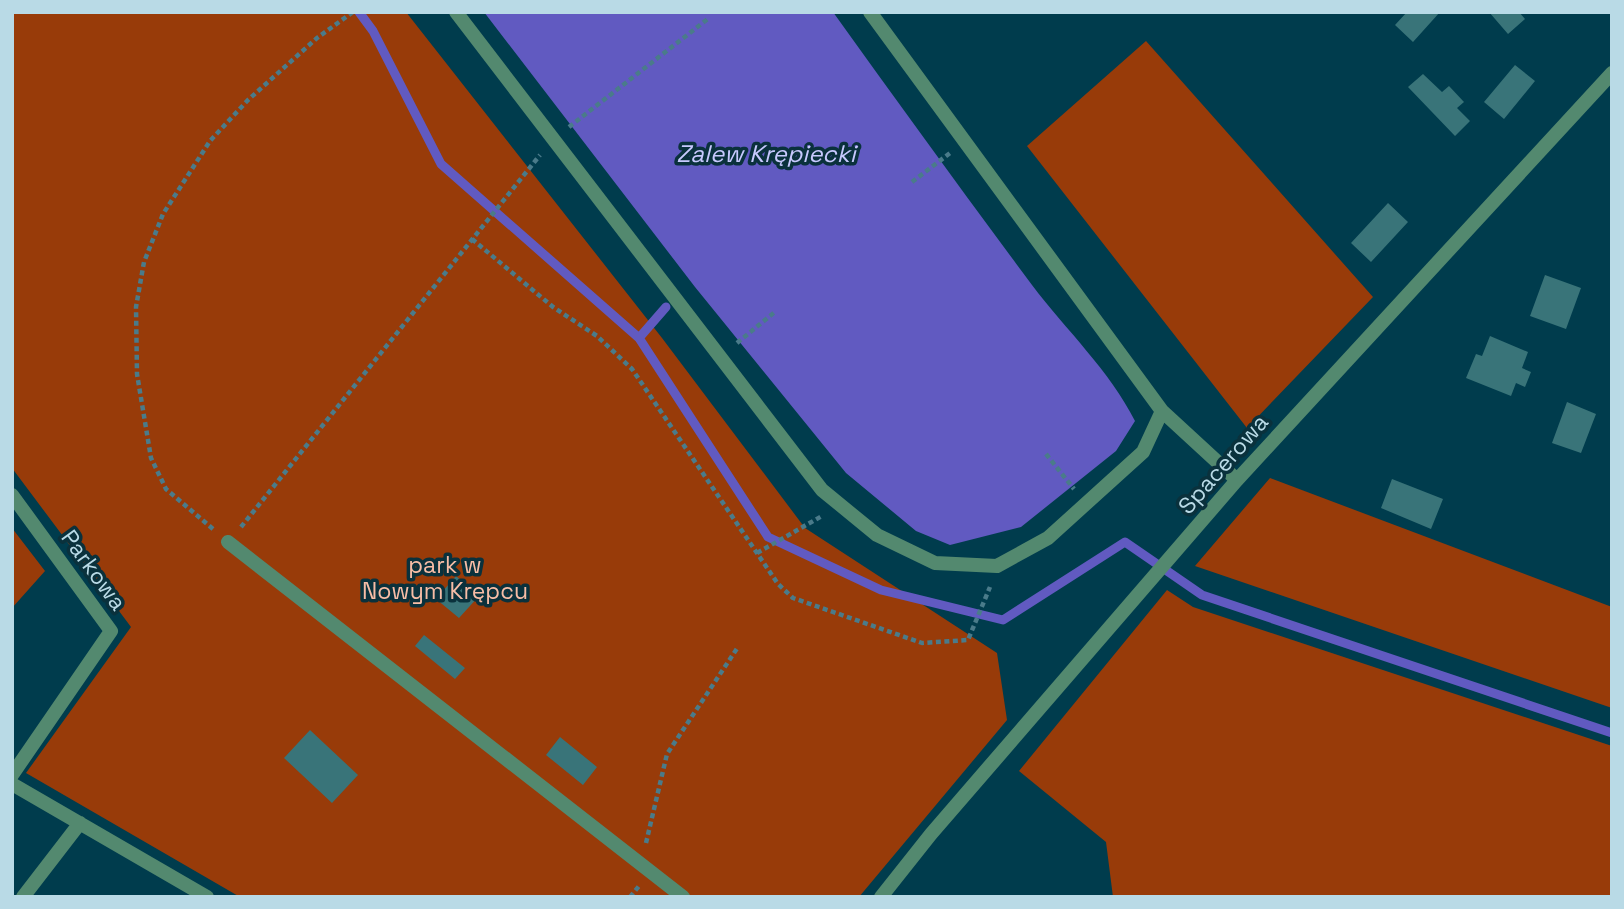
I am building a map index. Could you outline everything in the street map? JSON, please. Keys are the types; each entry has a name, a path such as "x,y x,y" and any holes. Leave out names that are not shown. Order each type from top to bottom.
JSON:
{"street":[{"path":"456,12 822,490 877,535 935,563 997,566 1048,538 1143,452 1162,411"},
{"path":"870,12 1162,411 1237,480"},
{"name":"Spacerowa","path":"881,897 931,834 1237,480 1612,73"},
{"name":"Parkowa","path":"12,495 111,631 12,775"},
{"path":"228,542 683,897"},
{"path":"12,784 207,897"},
{"path":"23,897 80,824"}],"path":[{"path":"353,12 317,38 248,100 210,141 163,214 144,262 136,307 137,374 151,458 166,489 228,542 553,139 709,18"},
{"path":"912,182 964,142"},
{"path":"472,239 553,307 597,337 632,369 778,584 793,598 922,643 968,640 986,600"},
{"path":"720,357 776,311"},
{"path":"1046,454 1086,504"},
{"path":"757,553 798,531"},
{"path":"641,864 667,754 738,647"}],"green space":[{"name":"park w Nowym Krępcu","path":"12,12 406,12 662,338 805,528 997,653 1007,720 859,897 240,897 26,773 131,627 12,468"},
{"path":"1146,41 1373,297 1247,428 1027,146"},
{"path":"1270,478 1612,607 1612,708 1195,566"},
{"path":"12,528 45,571 12,608"},
{"path":"1167,590 1193,607 1612,746 1612,897 1113,897 1106,842 1019,771"}],"water":[{"name":"Zalew Krępiecki","path":"484,12 833,12 1032,285 1125,403 1135,421 1116,451 1021,527 950,545 916,531 846,473 695,287"}],"building":[{"path":"1407,12 1440,12 1413,42 1395,25"},
{"path":"1489,12 1519,12 1525,19 1508,34"},
{"path":"1515,65 1535,81 1504,119 1484,102"},
{"path":"1423,74 1442,92 1449,86 1464,102 1457,108 1470,121 1455,136 1408,87"},
{"path":"1388,203 1408,222 1371,262 1351,243"},
{"path":"1545,275 1581,288 1566,329 1530,316"},
{"path":"1490,336 1528,352 1522,368 1531,372 1525,387 1516,383 1511,396 1466,378 1476,354 1482,356"},
{"path":"1567,402 1596,414 1581,453 1552,443"},
{"path":"1392,479 1443,499 1431,529 1381,508"},
{"path":"456,576 479,596 459,618 436,599"},
{"path":"424,635 465,668 455,679 415,646"},
{"path":"310,730 358,775 332,803 284,758"},
{"path":"560,737 597,767 583,785 546,755"}],"waterway":[{"path":"359,12 373,31 441,164 639,338 768,537 881,590 1003,620 1125,542 1202,595 1612,733"},
{"path":"639,338 666,307"}]}
